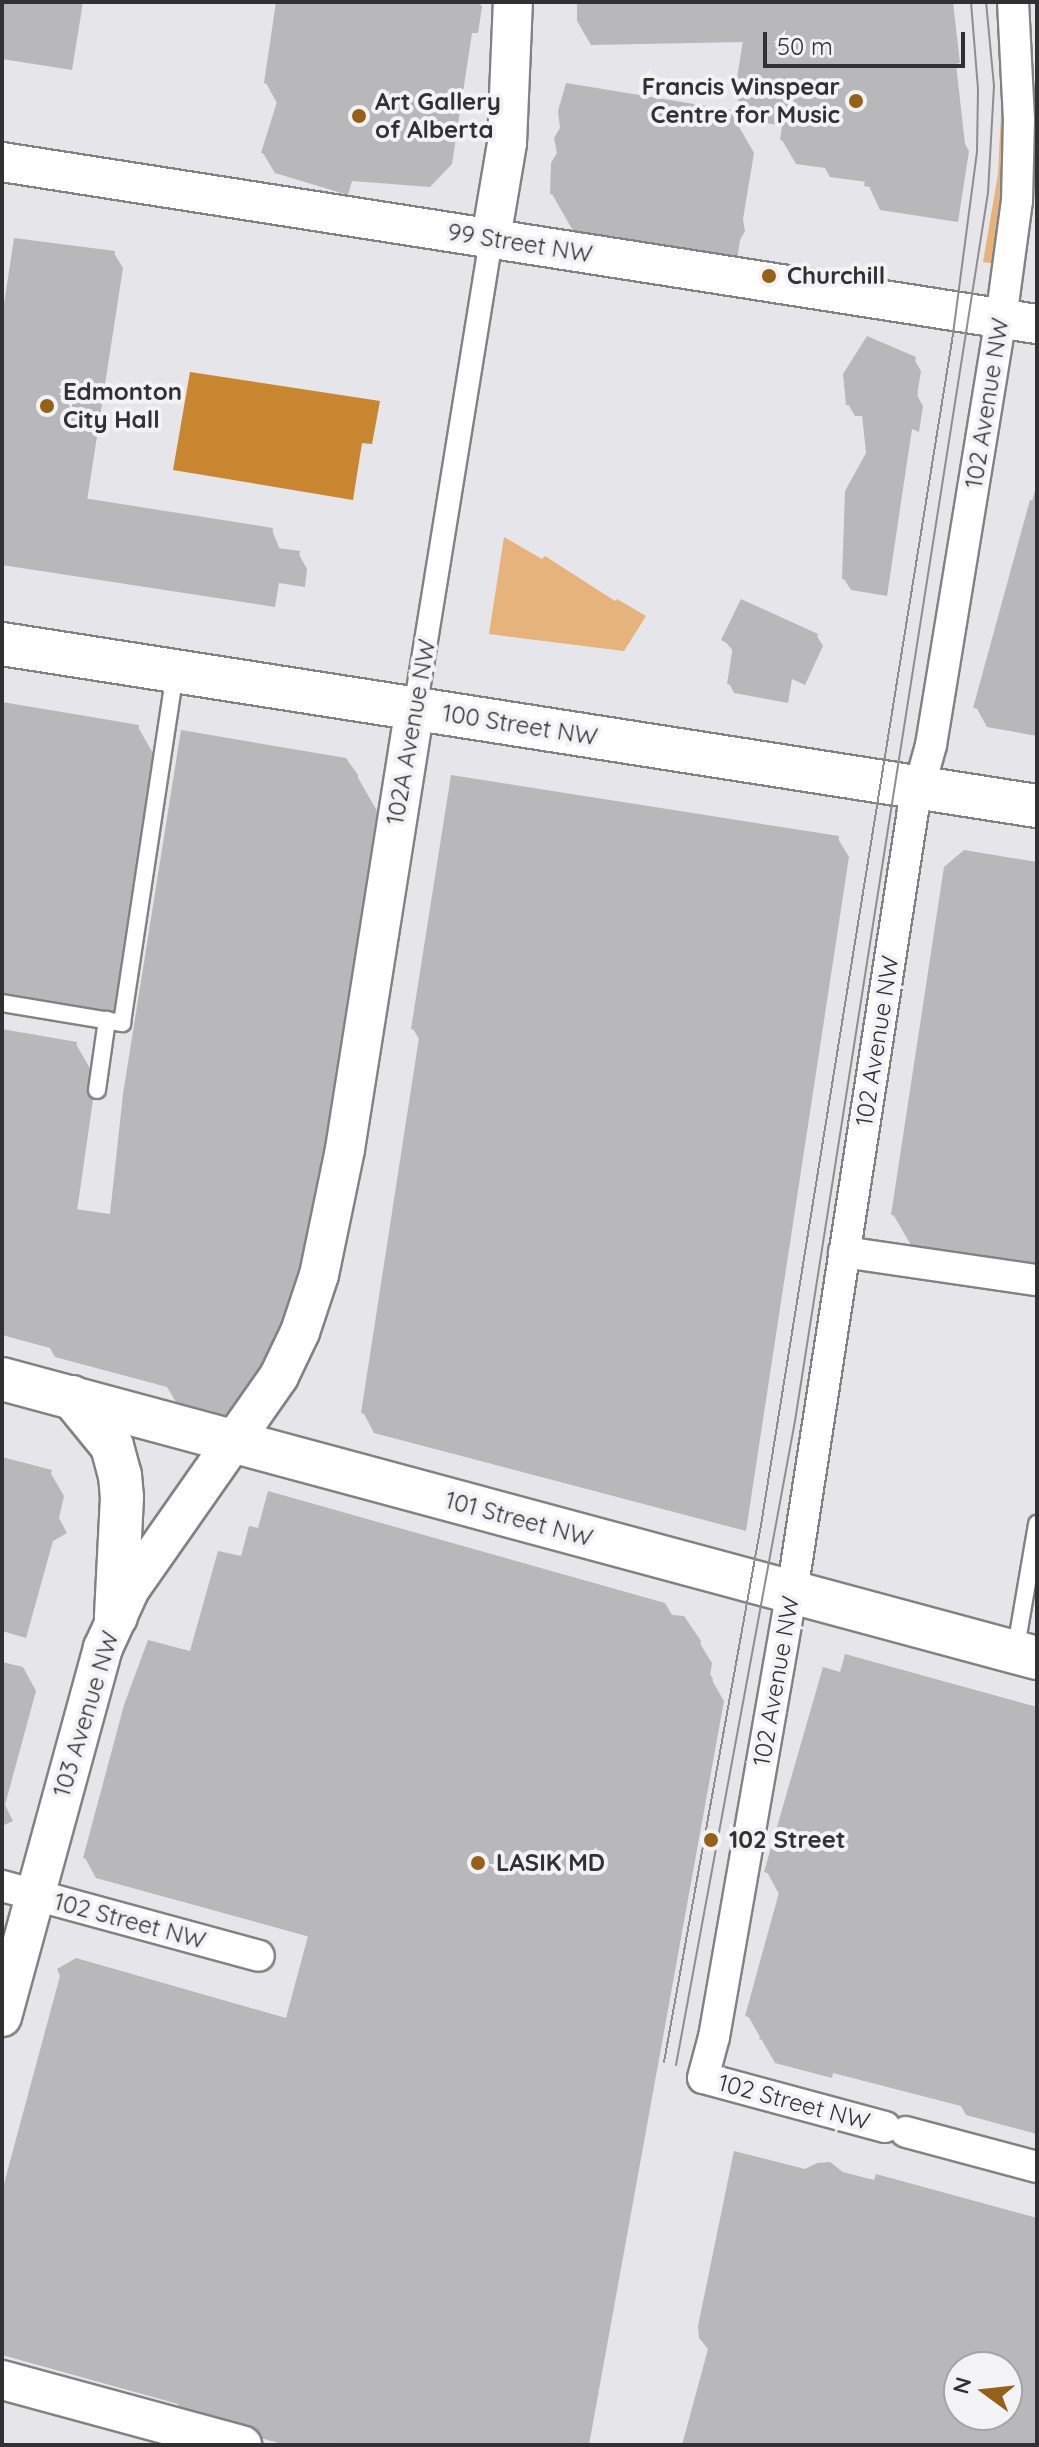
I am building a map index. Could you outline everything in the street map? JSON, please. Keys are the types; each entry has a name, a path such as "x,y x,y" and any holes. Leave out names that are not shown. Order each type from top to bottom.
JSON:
{"main road":[{"name":"100 Street NW","path":"2,644 1037,806"},
{"name":"101 Street NW","path":"2,1379 1026,1655"},
{"path":"72,1397 112,1446 120,1475 122,1497 116,1617"}],"street":[{"name":"102A Avenue NW","path":"235,1441 290,1352 323,1258 345,1149 507,143 513,2"},
{"name":"102 Avenue NW","path":"703,2078 714,2037 792,1592 919,787 931,745 1019,321 1019,120 1013,2"},
{"name":"99 Street NW","path":"2,162 1019,321"},
{"path":"844,1252 1037,1280"},
{"name":"103 Avenue NW","path":"2,2017 18,1890 116,1617 137,1579 235,1441"},
{"name":"102 Street NW","path":"18,1890 259,1956"},
{"name":"102 Street NW","path":"703,2078 1037,2167"},
{"path":"2,2380 242,2445"}],"lane":[{"path":"2,1003 122,1023 175,671"},
{"path":"97,1090 107,1020"},
{"path":"1026,1655 1037,1524"}],"shaded area":[{"path":"1001,114 1005,114 1005,177 996,264 983,262 998,174"},
{"path":"190,372 380,401 372,444 362,443 353,500 173,470"},
{"path":"504,537 542,559 545,556 615,601 617,599 646,616 624,651 489,634"}],"building":[{"path":"2,2 69,2 61,51 2,42"},
{"name":"Art Gallery of Alberta","path":"276,2 463,2 442,144 418,168 341,162 337,176 261,153 281,89 264,83"},
{"name":"Francis Winspear Centre for Music","path":"749,2 943,2 947,40 943,41 953,125 956,126 945,199 864,186 868,162 814,153 815,146 780,140 785,105 734,97"},
{"path":"566,83 731,110 720,175 722,188 716,198 713,220 658,210 638,211 619,204 582,203 550,194 551,163 557,153 554,138 560,128 558,111"},
{"name":"Edmonton City Hall","path":"14,238 115,251 77,497 273,528 270,547 300,551 297,572 271,568 267,593 2,552 2,317"},
{"path":"867,336 916,357 910,388 918,392 913,422 906,419 881,585 842,579 845,491 866,453 861,405 846,405 843,374"},
{"path":"1030,500 1037,501 1037,717 973,708"},
{"path":"741,599 818,634 799,676 787,670 783,693 727,684 733,646 721,640"},
{"path":"2,702 139,725 99,998 2,984"},
{"path":"181,730 346,758 358,775 287,1242 275,1285 239,1357 233,1346 212,1383 156,1372 160,1357 33,1322 35,1315 2,1306 2,1029 77,1042 54,1206 110,1214 123,1094"},
{"path":"451,775 839,836 736,1512 361,1413 420,1031 411,1029"},
{"path":"964,850 1037,862 1037,1236 891,1215 944,867"},
{"path":"2,1457 52,1470 46,1492 55,1509 40,1517 9,1632 2,1631"},
{"path":"268,1491 665,1603 672,1615 684,1616 701,1641 699,1657 713,1679 574,2445 340,2445 171,2397 175,2387 2,2339 2,2191 60,1976 57,1969 76,1958 286,2018 312,1921 83,1858 124,1705 148,1640 190,1651 218,1551 241,1556 249,1526 258,1528"},
{"path":"845,1654 1037,1707 1037,2115 950,2091 952,2084 820,2050 818,2055 759,2039 764,2021 745,2016 783,1878 764,1872 823,1667 840,1672"},
{"path":"734,2151 805,2169 817,2163 830,2162 843,2172 874,2180 876,2174 1037,2218 1037,2445 682,2445 708,2349 699,2338 698,2326"}],"tram line":[{"path":"664,2062 761,1525 953,334 977,152 978,89 971,2"},
{"path":"676,2065 795,1421 988,193 994,86 986,2"}],"place":[{"name":"Francis Winspear Centre for Music","path":"856,101"},
{"name":"Art Gallery of Alberta","path":"359,116"},
{"name":"Churchill","path":"769,276"},
{"name":"Edmonton City Hall","path":"47,406"},
{"name":"102 Street","path":"711,1840"},
{"name":"LASIK MD","path":"478,1863"}]}
